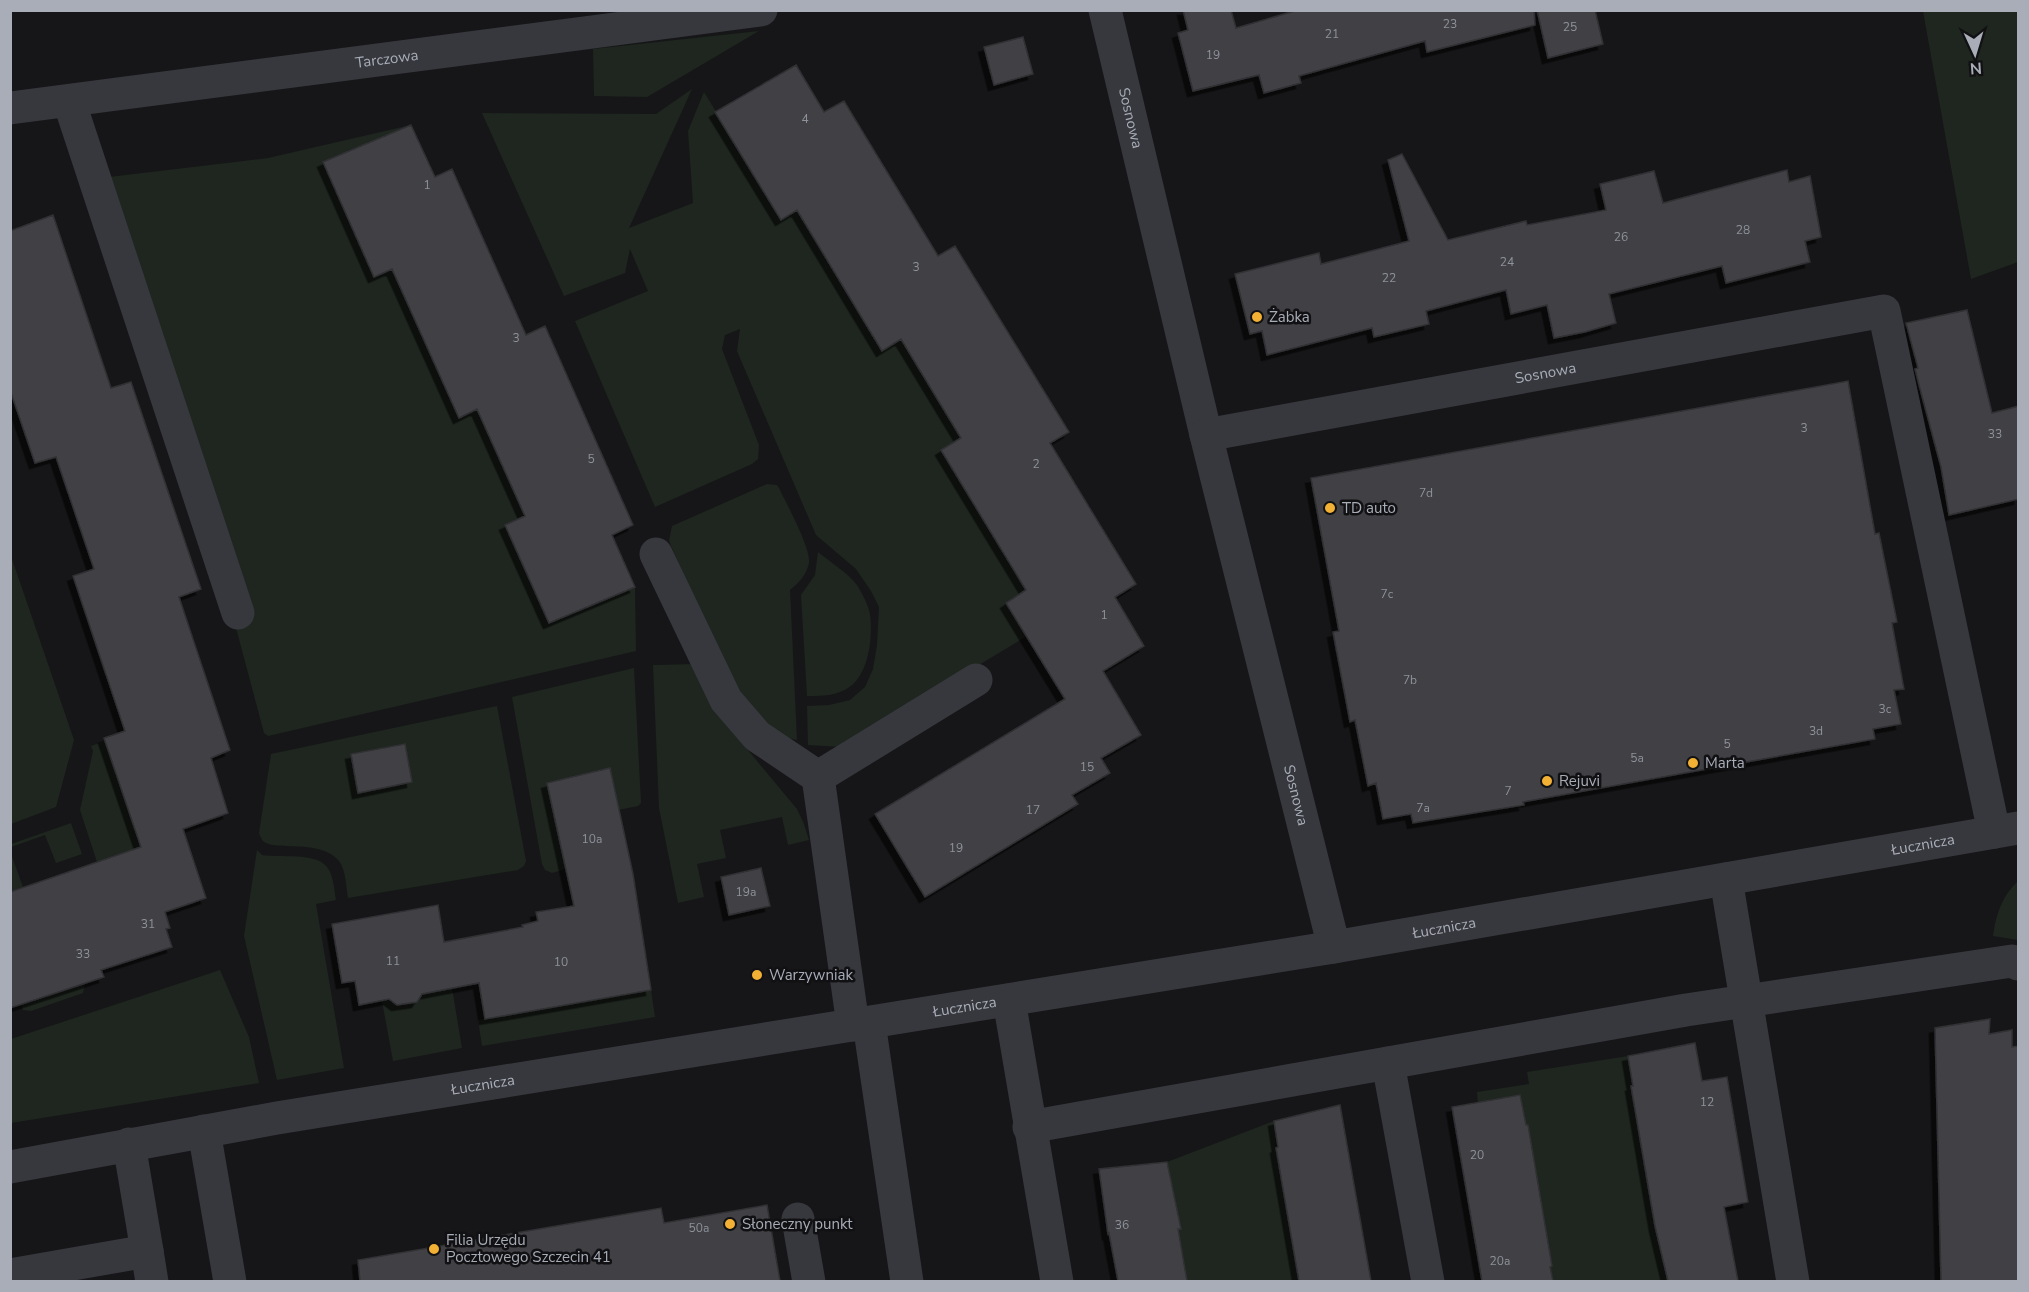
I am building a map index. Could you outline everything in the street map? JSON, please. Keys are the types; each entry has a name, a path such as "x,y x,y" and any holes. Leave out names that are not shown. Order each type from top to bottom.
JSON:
{"street":[{"name":"Tarczowa","path":"10,108 761,10"},
{"name":"Sosnowa","path":"1105,10 1206,435 1334,947"},
{"path":"69,101 238,613"},
{"name":"Sosnowa","path":"1206,435 1884,311 2006,830"},
{"path":"656,554 726,700 758,736 818,777 907,1281"},
{"path":"818,777 976,680"},
{"name":"Łucznicza","path":"10,1167 204,1131 1334,947 2006,830"},
{"path":"1726,879 1793,1281"},
{"path":"1029,1127 1746,1000 2012,961 2019,963"},
{"path":"1009,1000 1056,1281"},
{"path":"1388,1063 1428,1281"},
{"path":"204,1131 230,1281"},
{"path":"10,1275 149,1266 129,1144"},
{"path":"798,1219 809,1281"}],"shaded area":[{"path":"1923,11 2018,11 2018,262 1971,279"},
{"path":"759,31 647,97 594,96 593,49"},
{"path":"692,89 629,228 693,203 688,131 704,92 781,219 806,205 804,221 882,351 901,339 954,427 968,434 941,450 1027,590 1006,603 1027,636 842,747 808,745 807,706 829,705 850,700 865,687 873,669 879,607 856,569 816,535 737,351 740,329 725,335 722,349 759,445 758,459 752,464 655,507 575,321 648,291 630,249 625,273 564,296 482,113 656,114"},
{"path":"411,125 323,162 373,276 392,269 458,418 477,409 520,505 532,512 505,525 549,623 635,587 636,651 268,736 264,733 235,624 254,617 109,177 268,158"},
{"path":"767,484 777,485 779,488 793,515 809,556 806,571 790,590 797,740 784,737 757,721 723,668 669,541 672,526"},
{"path":"818,552 859,588 869,611 870,643 866,662 858,679 852,685 836,693 807,696 801,595 815,575"},
{"path":"11,556 74,740 56,807 11,824"},
{"path":"698,664 742,743 797,809 809,840 788,845 782,817 720,830 726,858 697,864 704,897 678,903 659,808 653,665"},
{"path":"634,668 641,803 638,806 618,810 609,768 548,783 566,869 552,873 545,870 542,864 512,697"},
{"path":"497,706 526,861 524,866 518,870 348,898 343,869 339,861 331,854 310,847 277,846 263,841 259,833 271,754"},
{"path":"105,741 141,847 97,862 80,810 93,751 91,746"},
{"path":"71,823 82,854 56,863 45,835 11,847 11,844"},
{"path":"257,850 262,855 315,859 327,867 331,875 336,900 316,904 344,1068 277,1080 244,936"},
{"path":"10,851 23,887 11,892 10,892"},
{"path":"2018,881 2018,940 1993,936 2001,906"},
{"path":"79,967 85,983 83,993 31,1011 23,1010 14,989"},
{"path":"220,970 249,1037 259,1083 11,1123 11,1039"},
{"path":"452,988 462,1048 393,1061 382,1001 389,999 397,1005 417,1002 422,994"},
{"path":"651,990 655,1017 482,1046 478,1020"},
{"path":"1628,1056 1633,1086 1631,1086 1668,1281 1553,1281 1526,1125 1478,1103 1477,1092 1529,1084 1527,1072"},
{"path":"1274,1121 1276,1148 1299,1281 1187,1281 1178,1229 1181,1229 1167,1162"}],"building":[{"path":"1183,10 1231,10 1236,28 1298,10 1534,10 1535,25 1427,52 1425,41 1299,76 1301,83 1264,93 1259,75 1193,91 1178,33 1188,30"},
{"path":"1537,10 1595,10 1603,44 1548,58"},
{"path":"1023,37 1033,74 994,85 984,47"},
{"path":"796,65 824,112 844,101 938,256 955,246 1069,432 1050,443 1136,584 1115,597 1144,646 1103,671 1141,735 1101,758 1110,773 1072,795 1078,804 925,897 875,814 1065,699 1006,603 1026,590 941,450 961,438 901,339 882,351 797,210 781,220 715,112"},
{"path":"411,125 435,177 452,169 526,335 545,326 633,525 612,535 635,587 549,623 505,525 525,516 477,409 459,418 392,269 374,277 323,162"},
{"path":"1402,154 1448,240 1526,221 1527,225 1606,210 1600,184 1654,171 1663,203 1787,170 1789,182 1810,176 1821,237 1805,241 1810,262 1726,283 1722,266 1609,294 1616,323 1585,332 1554,338 1547,305 1511,314 1506,290 1426,311 1429,324 1374,337 1372,328 1267,355 1262,331 1250,334 1235,274 1319,253 1321,264 1409,241 1388,160"},
{"path":"53,215 111,388 131,382 201,589 179,597 230,750 211,758 228,813 183,829 206,898 165,912 170,928 166,929 172,947 101,970 104,977 10,1008 10,892 141,847 104,738 125,731 73,576 94,569 56,457 35,463 10,390 10,231"},
{"path":"1967,310 1992,413 2019,406 2019,499 1949,515 1941,467 1915,369 1918,368 1906,323"},
{"path":"1848,381 1875,534 1879,533 1897,622 1892,623 1904,689 1894,690 1901,724 1873,729 1875,739 1523,802 1524,805 1413,823 1411,814 1383,819 1376,783 1368,786 1355,720 1350,722 1333,632 1339,631 1311,478"},
{"path":"405,744 412,782 358,793 351,754"},
{"path":"610,768 633,874 651,990 485,1019 479,983 422,994 417,1002 397,1005 389,999 359,1005 355,981 342,983 332,924 438,905 444,942 523,927 522,925 538,921 536,912 574,906 547,783"},
{"path":"761,868 770,906 729,915 721,877"},
{"path":"1990,1019 1989,1034 2012,1030 2012,1047 2019,1046 2019,1281 1941,1281 1935,1028"},
{"path":"1695,1043 1702,1081 1727,1077 1748,1202 1724,1207 1738,1281 1668,1281 1655,1226 1628,1056"},
{"path":"1520,1095 1526,1125 1528,1125 1553,1281 1482,1281 1452,1107"},
{"path":"1340,1105 1371,1281 1299,1281 1276,1148 1278,1147 1274,1121"},
{"path":"1167,1162 1181,1229 1178,1229 1187,1281 1118,1281 1108,1234 1099,1169"},
{"path":"767,1205 780,1281 360,1281 358,1260 661,1208 664,1223"}],"place":[{"name":"Żabka","path":"1257,317"},
{"name":"TD auto","path":"1330,508"},
{"name":"Marta","path":"1693,763"},
{"name":"Rejuvi","path":"1547,781"},
{"name":"Warzywniak","path":"757,975"},
{"name":"Słoneczny punkt","path":"730,1224"},
{"name":"Filia Urzędu Pocztowego Szczecin 41","path":"434,1249"}]}
